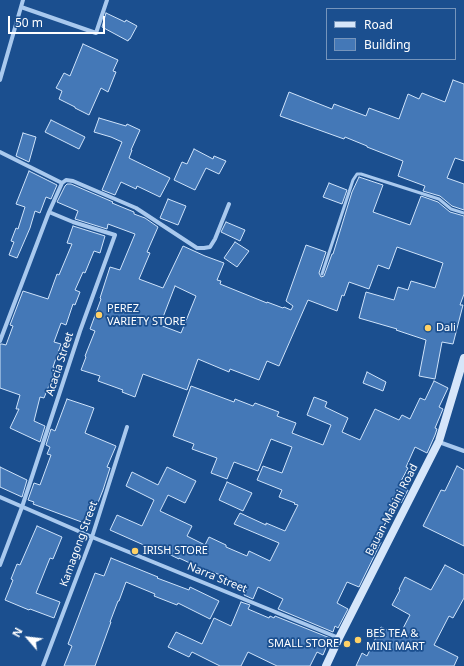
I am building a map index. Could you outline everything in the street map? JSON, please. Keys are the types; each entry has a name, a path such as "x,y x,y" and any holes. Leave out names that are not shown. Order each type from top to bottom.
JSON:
{"main road":[{"name":"Bauan-Mabini Road","path":"326,666 439,441 463,368 464,358"}],"street":[{"path":"0,80 23,0"},
{"path":"21,7 96,33 107,0"},
{"path":"0,152 62,183"},
{"path":"0,341 49,212 62,183 66,180 73,181 136,208 197,248 210,247 215,239 229,204"},
{"name":"Acacia Street","path":"0,565 22,507 80,330 115,235 73,222 49,212"},
{"name":"Kamagong Street","path":"43,666 92,537 127,427"},
{"path":"439,441 464,451"},
{"name":"Narra Street","path":"0,497 92,537 339,638"}],"lane":[{"path":"322,274 353,180 357,174 439,199 451,209 464,213"}],"building":[{"path":"106,13 125,22 126,20 137,26 128,41 102,27"},
{"path":"83,44 118,60 113,71 116,72 108,92 101,88 89,115 59,99 62,91 56,88 64,73 70,76"},
{"path":"453,80 464,84 464,161 455,158 447,178 464,184 464,210 452,206 440,196 423,191 425,186 398,176 403,161 345,137 344,139 280,116 289,92 332,109 334,104 366,116 369,108 399,119 408,94 419,99 422,93 445,102"},
{"path":"99,118 126,126 127,124 140,130 129,158 170,178 160,197 137,186 136,189 121,182 115,195 102,190 122,142 94,132"},
{"path":"51,120 85,137 79,149 45,132"},
{"path":"23,133 36,137 29,162 16,156"},
{"path":"194,149 213,159 214,156 226,161 219,174 206,168 195,190 174,180 182,162 187,164"},
{"path":"29,171 57,185 51,199 46,197 40,213 35,211 30,228 17,258 9,255 14,242 11,241 16,228 18,229 25,207 16,204"},
{"path":"359,177 383,185 373,212 410,225 421,196 438,202 450,212 464,216 464,294 460,305 463,305 453,344 442,342 435,379 419,376 426,340 396,330 397,329 359,318 366,292 394,300 398,287 408,290 411,281 435,288 443,263 397,247 389,269 378,265 369,289 349,282 344,296 342,295 337,311 308,300 279,366 267,361 259,380 230,369 229,372 198,359 187,390 143,374 135,397 122,392 123,390 98,381 100,376 81,370 95,331 90,329 101,299 100,298 110,267 120,270 135,234 108,224 107,229 75,219 78,211 57,202 67,184 71,184 113,202 112,203 145,218 158,227 147,252 150,253 139,279 163,288 183,246 224,263 217,280 221,281 220,284 267,303 291,310 293,306 286,301 306,245 326,252 319,273 321,277 324,276 333,254 352,192","holes":["175,286 196,296 181,333 160,325"]},
{"path":"329,183 347,190 342,204 323,197"},
{"path":"168,199 186,206 178,225 160,218"},
{"path":"226,222 245,230 240,241 221,232"},
{"path":"73,226 105,236 100,253 94,251 85,273 83,272 75,290 80,292 75,305 73,304 66,325 61,323 54,342 61,344 53,367 56,368 44,398 40,397 34,421 45,426 40,442 10,428 19,409 16,409 20,395 0,388 0,344 6,345 13,326 10,325 23,291 48,299 57,274 59,275 72,244 67,243"},
{"path":"235,242 249,251 237,267 224,258"},
{"path":"367,372 386,382 383,391 363,383"},
{"path":"434,381 448,388 439,407 443,409 435,428 437,429 435,435 427,453 415,447 406,467 408,468 399,485 408,490 401,503 397,501 390,517 388,516 377,540 381,542 359,587 347,582 337,603 348,609 338,628 335,626 333,632 278,609 283,599 258,587 253,599 244,595 246,590 235,585 237,582 213,572 212,574 156,548 155,550 110,530 117,515 142,526 154,500 126,486 132,472 158,485 167,467 196,481 185,503 168,495 160,511 192,526 187,536 205,545 209,537 226,545 226,547 247,556 249,551 270,561 279,543 234,524 240,513 266,525 266,523 285,531 298,505 279,497 282,490 257,480 263,466 282,473 292,447 271,439 258,471 234,462 227,479 211,473 217,458 192,449 194,444 173,436 191,386 234,402 235,399 253,406 255,403 279,412 277,416 296,423 292,433 323,445 331,425 307,415 314,397 327,402 325,407 348,418 342,432 360,440 375,409 399,420 402,415 410,419 420,398 425,400"},
{"path":"67,399 94,408 85,433 116,446 107,467 110,468 103,490 97,505 95,504 87,524 33,504 34,502 28,500 34,483 40,485 51,455 47,454 50,447 46,445 51,429 55,431"},
{"path":"457,466 464,470 464,546 423,526 441,490 445,491"},
{"path":"0,467 27,480 22,497 0,487"},
{"path":"227,482 252,493 243,511 219,500"},
{"path":"37,526 62,537 53,559 50,558 36,593 60,602 54,618 5,600 13,580 11,579 17,564 20,565"},
{"path":"111,558 189,590 190,587 219,601 210,619 178,603 177,605 154,596 155,594 126,582 95,666 64,666 72,646 68,644 95,573 104,576"},
{"path":"445,565 464,575 464,598 453,618 449,616 434,645 458,657 454,666 356,666 362,653 367,656 381,627 399,636 410,615 392,605 405,577 431,590"},
{"path":"241,602 250,605 248,609 269,618 270,616 274,618 275,616 330,638 323,655 317,652 310,666 277,666 248,652 241,666 220,666 192,652 189,657 168,647 176,632 202,644 214,618 231,626"}],"place":[{"name":"PEREZ VARIETY STORE","path":"99,315"},
{"name":"Dali","path":"428,328"},
{"name":"IRISH STORE","path":"135,551"},
{"name":"BES TEA & MINI MART","path":"358,640"},
{"name":"SMALL STORE","path":"347,644"}]}
